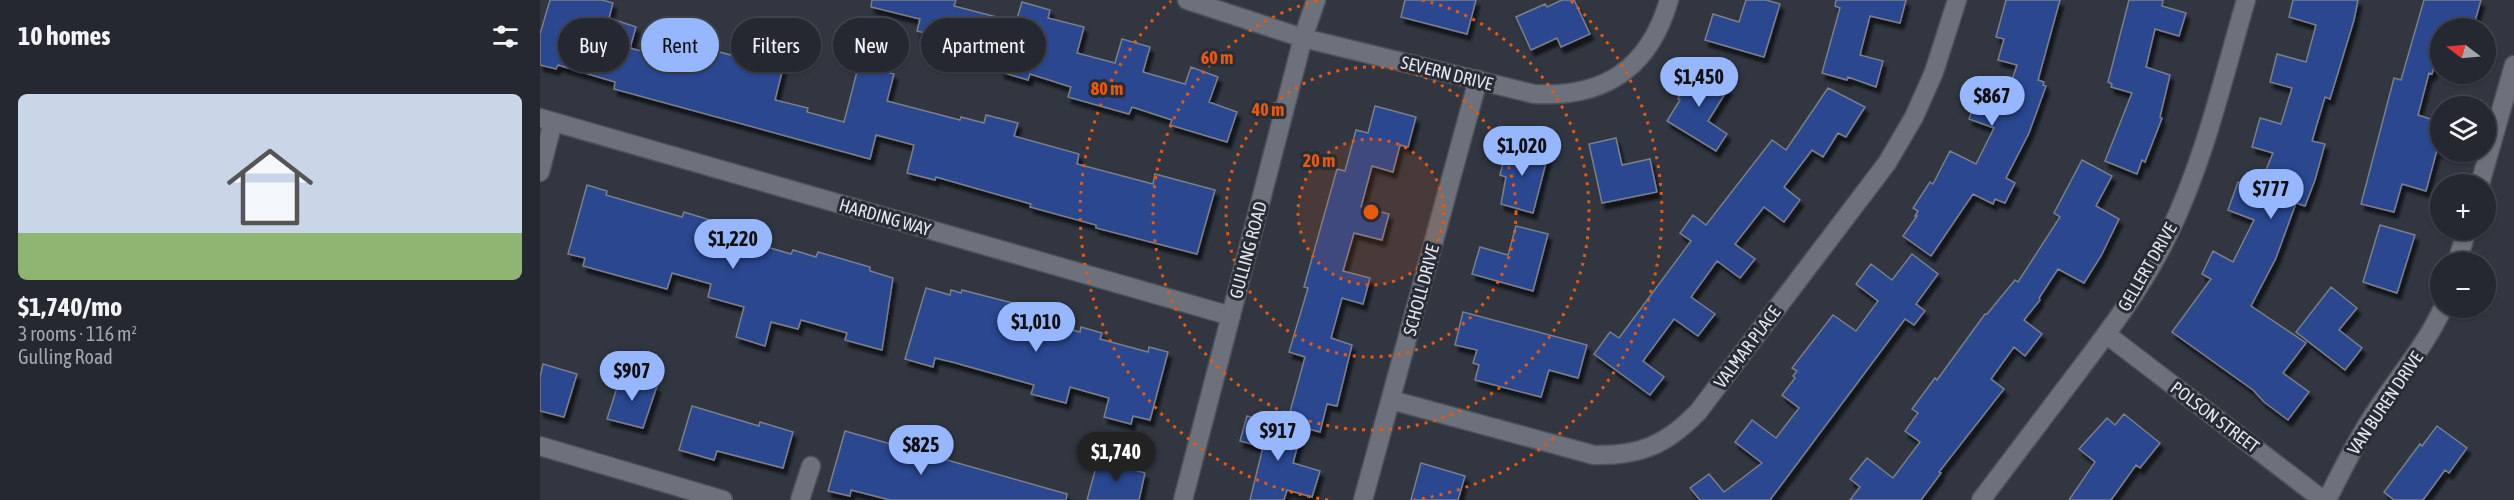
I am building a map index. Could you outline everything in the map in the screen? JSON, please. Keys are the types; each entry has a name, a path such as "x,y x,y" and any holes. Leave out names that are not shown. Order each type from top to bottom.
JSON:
{"street":[{"name":"SEVERN DRIVE","path":"1187,0 1303,38 1534,94 1561,96 1588,90 1611,80 1632,65 1651,43 1663,19 1668,0"},
{"name":"GULLING ROAD","path":"1183,500 1303,38 1316,0"},
{"name":"VALMAR PLACE","path":"1391,400 1594,455 1618,456 1643,451 1663,442 1682,429 1698,412 1887,163 1914,117 1934,72 1957,0"},
{"name":"GELLERT DRIVE","path":"1981,500 2106,334 2140,285 2169,233 2193,176 2246,0"},
{"path":"2483,174 2514,65"},
{"name":"SCHOLL DRIVE","path":"1363,500 1478,80"},
{"name":"HARDING WAY","path":"547,120 1231,316"},
{"path":"540,172 547,120"},
{"name":"VAN BUREN DRIVE","path":"2325,500 2371,420 2426,341 2438,318"},
{"name":"POLSON STREET","path":"2106,334 2325,500"},
{"path":"540,446 723,500"},
{"path":"800,500 811,465"}],"building":[{"path":"550,0 602,0 613,3 609,18 558,18 558,65 556,69 540,65 540,34"},
{"path":"872,0 956,0 954,6 1000,18 921,18 921,32 917,31 920,19 871,7"},
{"path":"1405,0 1476,0 1467,34 1401,17"},
{"path":"1562,0 1574,0 1590,34 1561,47 1557,38 1531,50 1516,17 1545,4 1547,7"},
{"path":"1746,0 1766,0 1780,4 1764,57 1705,40 1713,14 1739,22"},
{"path":"1836,0 1906,0 1900,23 1870,16 1860,55 1883,61 1876,87 1848,77 1847,80 1822,73 1840,8 1835,6"},
{"path":"2006,0 2060,0 2038,80 2044,82 2043,85 2046,86 2029,133 2006,178 2015,183 2005,203 1995,199 1993,204 1973,194 1931,256 1903,236 1917,216 1915,216 1918,211 1913,208 1930,182 1933,184 1950,151 1976,164 1994,128 1969,119 1979,92 2005,101 2017,65 1998,60 2004,39 1996,37"},
{"path":"2129,0 2163,0 2162,6 2186,13 2179,36 2155,29 2146,67 2170,75 2160,117 2162,118 2145,162 2142,160 2137,174 2105,161 2132,93 2111,87 2112,84 2108,82"},
{"path":"2293,0 2358,0 2330,99 2325,97 2312,141 2325,144 2315,180 2305,206 2296,203 2276,258 2251,306 2306,343 2283,373 2309,392 2288,420 2264,402 2253,390 2172,332 2211,279 2202,274 2213,251 2233,262 2254,220 2228,210 2238,182 2258,189 2273,153 2252,147 2260,118 2281,124 2292,88 2270,82 2277,54 2306,62 2316,25 2289,17"},
{"path":"2424,0 2481,0 2476,18 2430,18 2430,73 2418,115 2430,119 2430,162 2434,162 2426,191 2402,184 2394,212 2361,204 2394,78 2401,80"},
{"path":"1022,2 1050,10 1048,18 1084,27 1077,53 1115,63 1122,39 1150,47 1143,72 1185,84 1191,67 1218,77 1209,102 1237,112 1227,142 1170,125 1172,120 1132,107 1129,114 1068,97 1071,87 1030,74 1028,80 1001,72 1046,72 1046,18 1017,18"},
{"path":"629,25 636,27 630,48 641,51 641,72 719,72 719,52 731,55 731,72 782,72 775,100 808,108 807,112 844,122 857,72 887,72 894,74 887,101 960,120 961,117 984,123 986,115 1018,123 1014,136 1079,154 1077,164 1153,184 1155,174 1215,190 1197,254 1096,228 1096,225 1030,207 1031,204 936,177 935,180 907,173 914,145 876,135 870,159 614,89 615,82 581,72 629,72"},
{"path":"1692,66 1728,89 1708,121 1727,134 1716,151 1667,121 1680,100 1678,99 1680,94 1676,92"},
{"path":"1828,88 1865,107 1846,137 1838,133 1823,157 1812,150 1784,187 1800,200 1784,222 1764,207 1735,244 1755,259 1740,278 1717,261 1691,297 1715,314 1698,336 1674,319 1643,361 1664,377 1650,395 1594,354 1610,332 1619,338 1691,241 1680,233 1693,215 1706,225 1772,140 1786,150"},
{"path":"1375,106 1416,117 1408,147 1400,145 1393,172 1372,166 1361,207 1389,214 1382,240 1354,233 1343,271 1370,278 1363,304 1342,298 1331,338 1352,345 1337,406 1327,404 1320,432 1287,423 1305,357 1289,352 1308,288 1304,287 1337,169 1345,171 1356,130 1368,133"},
{"path":"1616,138 1622,165 1650,159 1657,192 1602,203 1589,144"},
{"path":"1508,144 1548,155 1533,213 1501,204 1506,177 1500,175"},
{"path":"2082,160 2112,176 2096,206 2119,219 2101,256 2084,283 2058,269 2039,298 2040,300 2024,320 2042,334 2025,356 2014,347 1991,379 2004,389 1939,472 1941,473 1921,500 1850,500 1860,487 1850,479 1867,458 1893,478 1920,442 1905,431 1918,413 1912,409 1935,378 1937,380 1985,314 2015,280 2018,282 2060,217 2054,213"},
{"path":"587,185 607,191 606,195 630,202 682,217 684,212 745,231 743,240 791,254 793,250 816,257 818,252 870,267 870,271 893,278 882,350 845,340 847,333 801,320 798,329 771,322 765,346 736,337 744,307 708,297 711,284 672,273 667,289 583,266 585,258 568,254"},
{"path":"2380,225 2415,235 2397,293 2363,282"},
{"path":"1516,226 1548,234 1533,291 1472,274 1480,247 1508,255"},
{"path":"1912,254 1938,274 1916,304 1925,311 1914,325 1905,319 1770,500 1700,500 1690,488 1709,474 1724,492 1762,463 1735,442 1752,420 1776,438 1799,408 1782,395 1795,378 1793,376 1797,371 1792,368 1833,315 1856,331 1878,301 1856,284 1871,264 1892,280"},
{"path":"2331,287 2357,308 2339,330 2362,348 2345,370 2296,332"},
{"path":"926,288 950,295 951,290 961,293 962,290 1017,304 1014,314 1080,332 1081,327 1102,333 1100,339 1148,352 1149,347 1168,352 1150,420 1133,416 1131,424 1104,417 1109,398 1070,387 1066,403 1031,394 1034,385 952,362 935,358 933,367 905,359"},
{"path":"1463,312 1587,345 1578,378 1549,370 1541,397 1475,380 1479,365 1473,363 1477,350 1455,345"},
{"path":"543,364 577,374 564,417 540,411 540,377"},
{"path":"621,375 657,386 643,428 607,419"},
{"path":"692,406 759,426 760,422 793,432 783,468 717,451 714,460 679,450"},
{"path":"2124,414 2160,443 2140,468 2136,465 2111,500 2069,500 2095,462 2079,449 2107,418 2115,425"},
{"path":"1247,416 1301,433 1293,463 1320,471 1312,497 1287,490 1284,500 1250,500 1263,447 1240,441"},
{"path":"2437,426 2467,448 2449,473 2445,470 2423,500 2394,500 2384,492 2420,444 2422,446"},
{"path":"845,431 1067,494 1066,500 890,500 851,490 850,496 828,491"},
{"path":"1098,460 1145,473 1139,500 1087,500"},
{"path":"1421,463 1465,476 1458,500 1411,500"}]}
